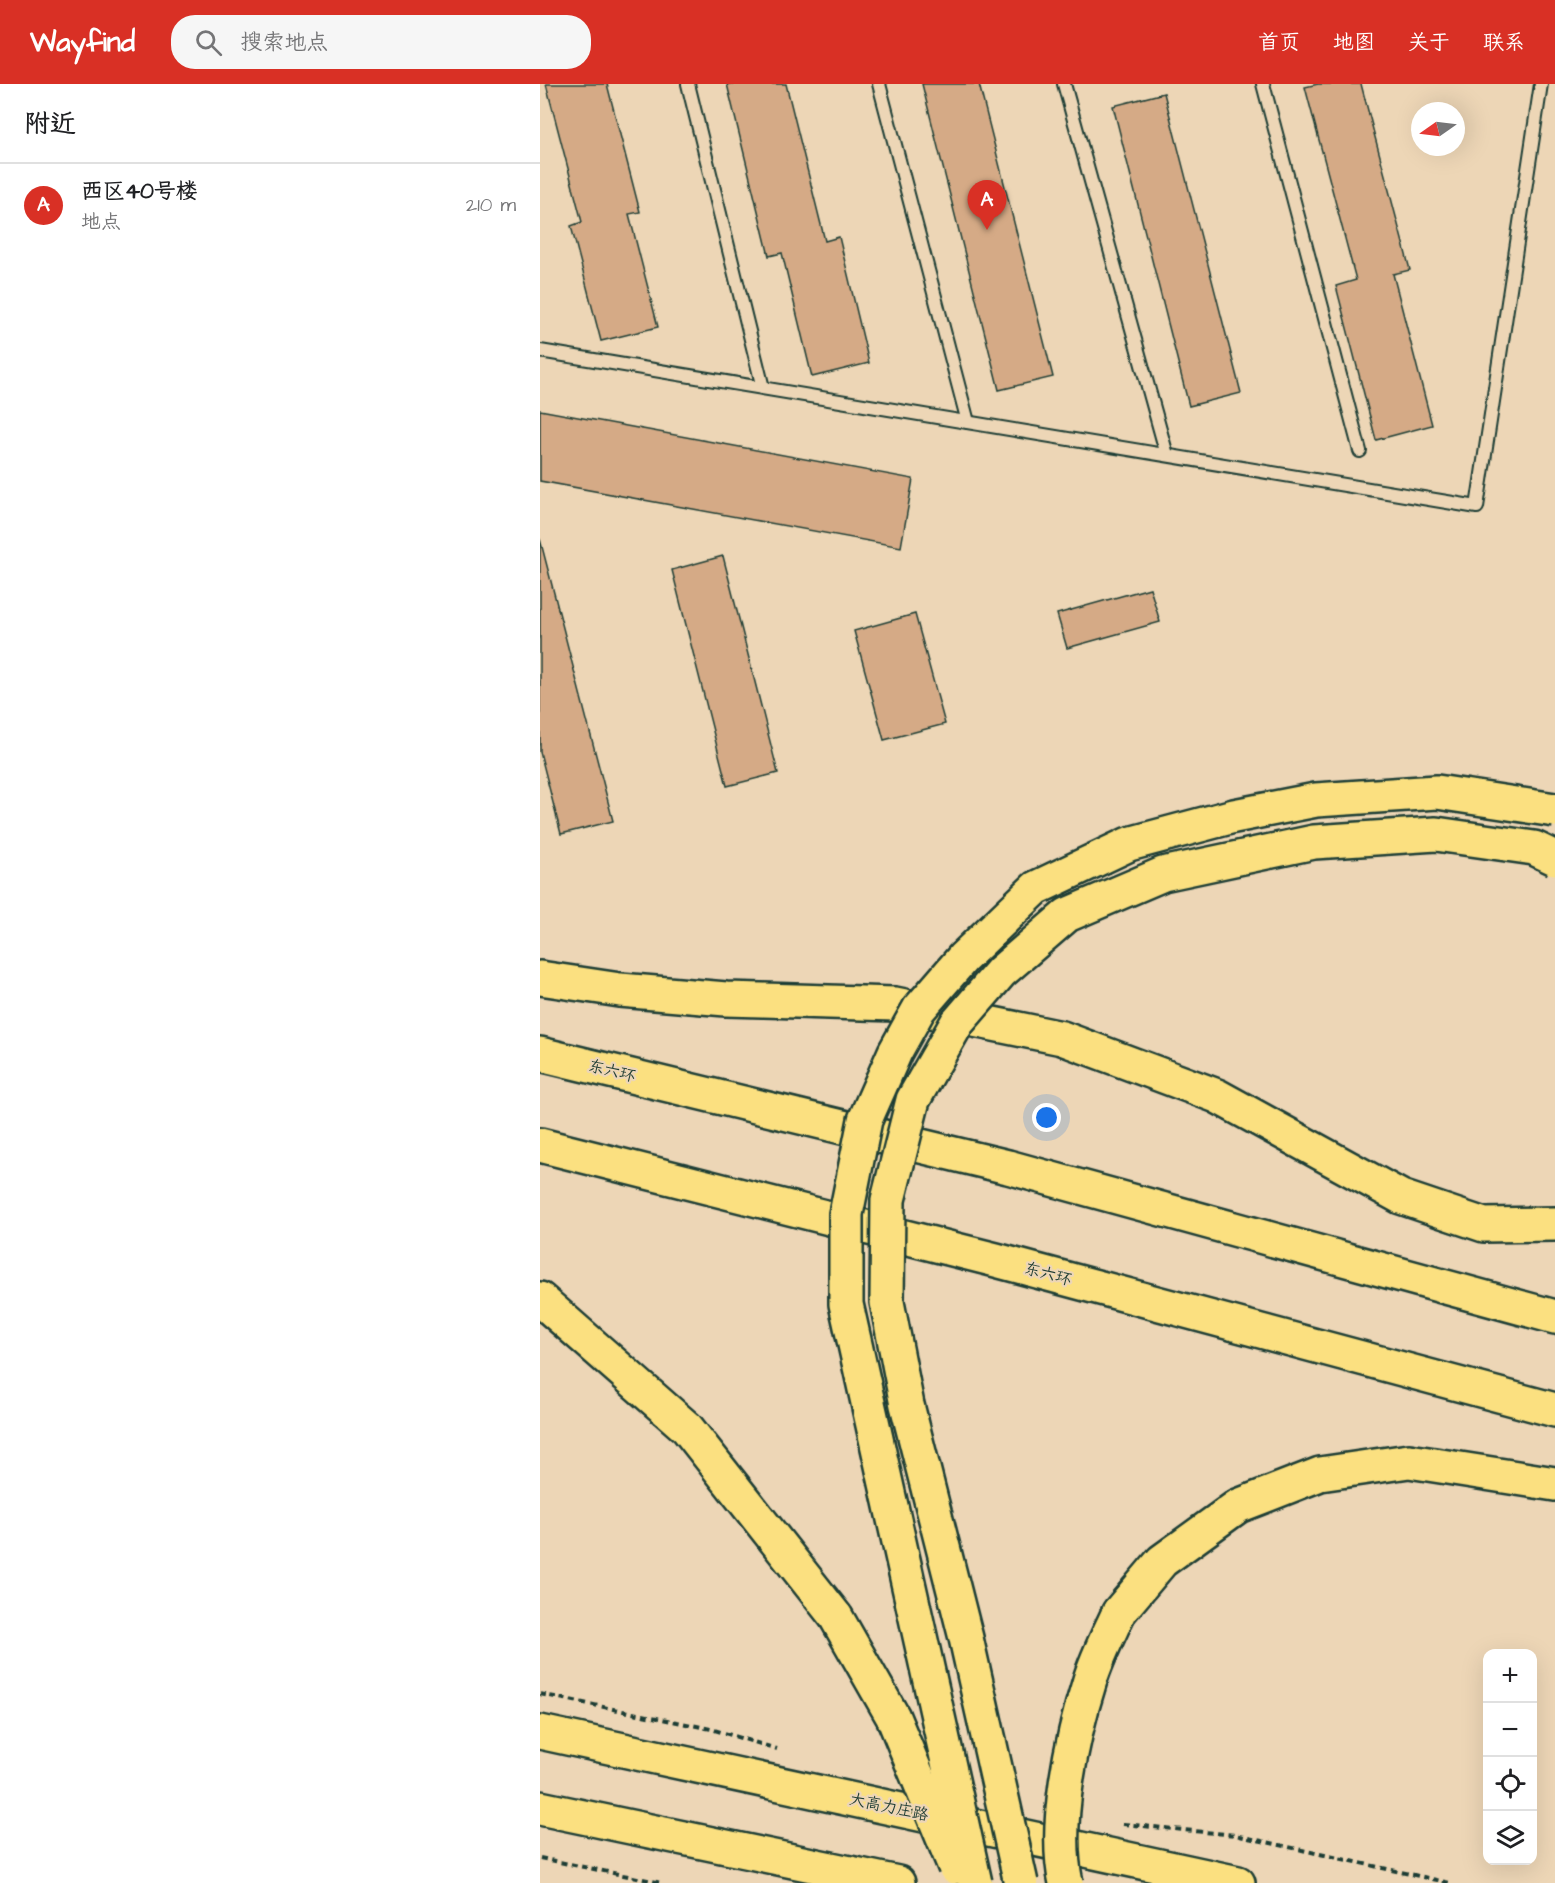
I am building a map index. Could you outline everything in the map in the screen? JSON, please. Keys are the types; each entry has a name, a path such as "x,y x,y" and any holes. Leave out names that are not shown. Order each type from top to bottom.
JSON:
{"main road":[{"path":"975,1883 846,1304 849,1203 865,1120 895,1052 918,1009 963,958 1036,888 1129,844 1234,816 1316,800 1437,792 1555,810"},
{"path":"1021,1883 966,1638 907,1405 887,1302 888,1200 913,1100 957,1023 1000,972 1067,915 1163,874 1314,842 1436,834 1534,848 1555,858"},
{"path":"540,978 620,990 726,999 895,1004 1062,1038 1217,1096 1401,1197 1484,1226 1555,1224"},
{"name":"东六环","path":"540,1054 1008,1167 1555,1317"},
{"name":"东六环","path":"540,1145 996,1260 1555,1410"},
{"path":"540,1299 687,1428 836,1617 893,1717 922,1782 961,1883"},
{"path":"1066,1883 1062,1799 1090,1679 1119,1612 1162,1561 1238,1506 1320,1474 1409,1461 1555,1484"},
{"name":"大高力庄路","path":"540,1731 1238,1883"},
{"path":"540,1808 898,1883"}],"lane":[{"path":"688,84 763,388"},
{"path":"879,84 968,422"},
{"path":"1064,84 1167,455"},
{"path":"1263,84 1360,451"},
{"path":"540,351 1477,507 1540,84"}],"path":[{"path":"540,1858 662,1883"}],"building":[{"path":"546,84 607,84 640,212 629,214 658,327 601,341 571,226 582,222"},
{"path":"727,84 786,84 825,241 839,237 869,363 812,377 782,253 769,256"},
{"path":"922,84 979,84 1053,377 999,390"},
{"path":"1318,84 1361,84 1410,270 1393,274 1432,425 1376,440 1336,286 1356,280 1305,87"},
{"path":"1164,93 1241,393 1189,406 1113,106"},
{"path":"540,410 913,479 901,547 540,481"},
{"path":"540,539 613,821 561,834 540,752"},
{"path":"723,556 778,773 727,786 672,570"},
{"path":"1150,588 1160,622 1067,648 1057,614"},
{"path":"915,614 945,724 884,740 854,631"}],"place":[{"name":"西区40号楼","path":"987,230"}]}
